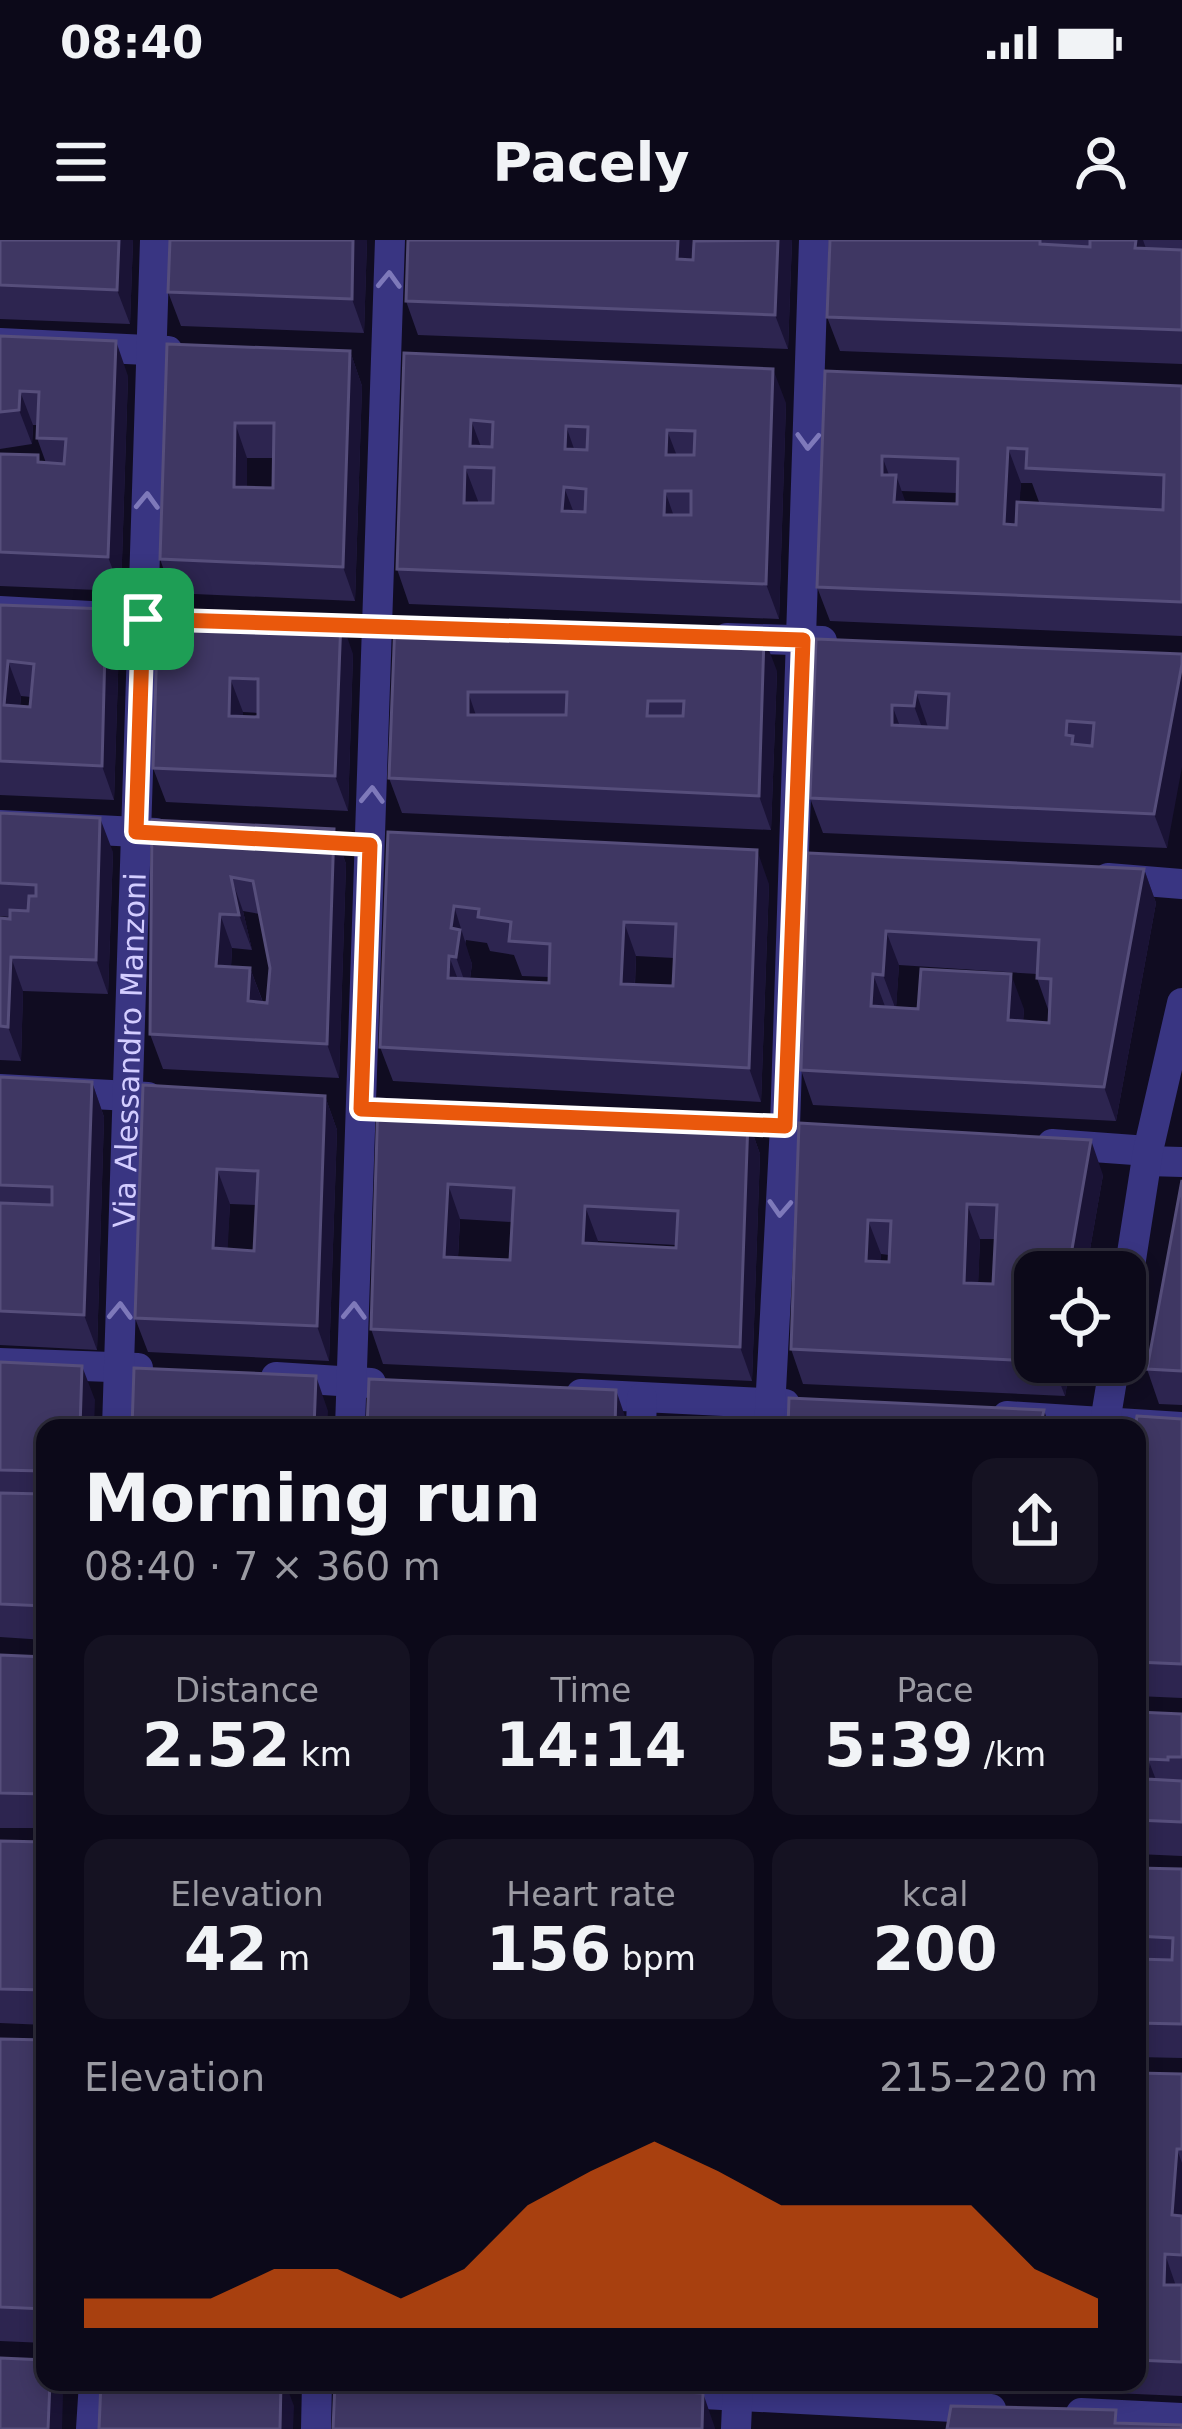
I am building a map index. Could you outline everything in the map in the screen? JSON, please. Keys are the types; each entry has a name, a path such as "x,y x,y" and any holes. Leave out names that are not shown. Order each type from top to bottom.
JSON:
{"street":[{"name":"Via Alessandro Manzoni","path":"117,1419 155,240"},
{"path":"350,1419 390,240"},
{"path":"769,1415 785,1126 814,240"},
{"path":"0,343 198,353"},
{"path":"0,610 190,621"},
{"path":"708,638 850,643"},
{"path":"0,825 183,835"},
{"path":"1068,875 1182,884"},
{"path":"1132,1251 1147,1156 1182,1003"},
{"path":"0,1089 174,1099"},
{"path":"1012,1141 1182,1162"},
{"path":"0,1363 165,1370"},
{"path":"236,1375 397,1384"},
{"path":"1106,1419 1112,1383"},
{"path":"553,1393 641,1413 769,1415 814,1406"},
{"path":"971,1414 1032,1419"},
{"path":"1146,1426 1182,1427"},
{"path":"91,2429 93,2391"},
{"path":"316,2429 317,2391"},
{"path":"736,2429 738,2391"},
{"path":"767,2391 914,2406 1182,2418"}],"building":[{"path":"0,240 119,240 117,290 0,285"},
{"path":"170,240 353,240 352,299 168,292"},
{"path":"408,240 678,240 677,259 693,260 694,241 778,240 775,315 406,301"},
{"path":"830,240 1040,240 1040,244 1090,247 1090,240 1136,240 1135,248 1182,250 1182,330 827,317"},
{"path":"0,336 116,341 108,557 0,552 0,454 38,455 38,462 64,464 66,439 37,438 39,392 20,391 19,410 0,412"},
{"path":"167,344 350,351 343,567 160,559","holes":["235,423 274,423 273,488 234,487"]},
{"path":"404,353 773,369 766,584 397,569","holes":["471,420 493,422 492,447 470,446","566,426 588,427 587,450 565,449","667,430 695,431 694,455 666,455","465,467 494,468 493,503 464,503","564,487 586,489 585,512 562,511","665,491 691,491 691,515 664,515"]},
{"path":"825,371 1182,386 1182,602 817,587","holes":["1008,448 1027,449 1026,468 1164,475 1163,510 1017,502 1016,525 1004,524","882,456 958,459 957,504 894,502 896,475 882,475"]},
{"path":"0,605 106,609 102,766 0,761","holes":["8,661 34,664 30,707 4,705"]},
{"path":"158,611 341,619 335,776 153,768","holes":["230,678 258,679 258,717 229,716"]},
{"path":"395,621 764,637 759,796 389,778","holes":["468,692 567,692 566,715 468,715","648,701 684,701 683,716 647,716"]},
{"path":"816,639 1182,654 1154,814 810,798","holes":["916,692 949,694 947,728 892,725 892,705 914,706","1067,721 1094,723 1092,746 1072,744 1073,736 1066,735"]},
{"path":"0,813 100,818 96,960 11,957 8,1027 0,1026 0,918 10,919 10,910 28,911 36,885 0,883"},
{"path":"152,820 334,829 327,1044 150,1034","holes":["231,877 253,881 270,968 267,1003 248,1001 250,968 216,966 220,914 239,915"]},
{"path":"388,832 757,850 749,1068 380,1047","holes":["454,906 479,909 478,917 511,922 509,941 550,944 549,983 448,978 449,956 456,957 460,930 451,928","624,922 676,924 673,986 621,984"]},
{"path":"808,853 1144,869 1104,1087 801,1070","holes":["886,931 1039,940 1037,978 1051,979 1049,1023 1008,1020 1011,974 921,969 918,1009 871,1006 873,974 883,975"]},
{"path":"0,1077 92,1082 84,1315 0,1311 0,1203 52,1205 52,1187 0,1185"},
{"path":"143,1085 325,1096 317,1326 135,1318","holes":["217,1169 258,1171 254,1251 213,1248"]},
{"path":"378,1099 748,1120 740,1347 371,1329","holes":["448,1184 514,1188 510,1260 444,1257","585,1206 678,1211 676,1248 583,1243"]},
{"path":"799,1123 1091,1140 1072,1251 1014,1251 1014,1360 791,1349","holes":["967,1204 997,1205 993,1284 964,1283","868,1220 891,1221 889,1262 866,1261"]},
{"path":"1182,1180 1182,1371 1147,1369"},
{"path":"0,1362 82,1366 80,1419 36,1419 36,1471 0,1470"},
{"path":"134,1368 316,1376 314,1419 132,1419"},
{"path":"369,1379 616,1390 615,1419 367,1419"},
{"path":"789,1398 1044,1410 1042,1419 788,1419"},
{"path":"1137,1416 1182,1419 1182,1664 1146,1662 1146,1419"},
{"path":"0,1493 36,1494 36,1606 0,1604"},
{"path":"0,1655 36,1657 36,1794 0,1793"},
{"path":"1146,1712 1182,1714 1182,1757 1148,1759 1147,1779 1182,1781 1182,1822 1146,1820"},
{"path":"0,1841 36,1842 36,1990 0,1989"},
{"path":"1146,1868 1182,1869 1182,2024 1146,2023 1146,1959 1172,1960 1173,1938 1146,1936"},
{"path":"0,2039 36,2040 36,2309 0,2307"},
{"path":"1146,2073 1182,2074 1182,2149 1177,2149 1172,2215 1182,2216 1182,2255 1165,2254 1164,2285 1182,2285 1182,2362 1146,2360"},
{"path":"0,2358 36,2360 36,2391 50,2391 48,2429 0,2429"},
{"path":"101,2391 281,2391 280,2429 99,2429"},
{"path":"335,2391 703,2393 702,2429 333,2429"},
{"path":"951,2406 1116,2410 1115,2423 1182,2425 1182,2429 947,2429"}],"route":[{"path":"143,619 803,640 785,1126 361,1109 370,845 136,832 143,619"}]}
